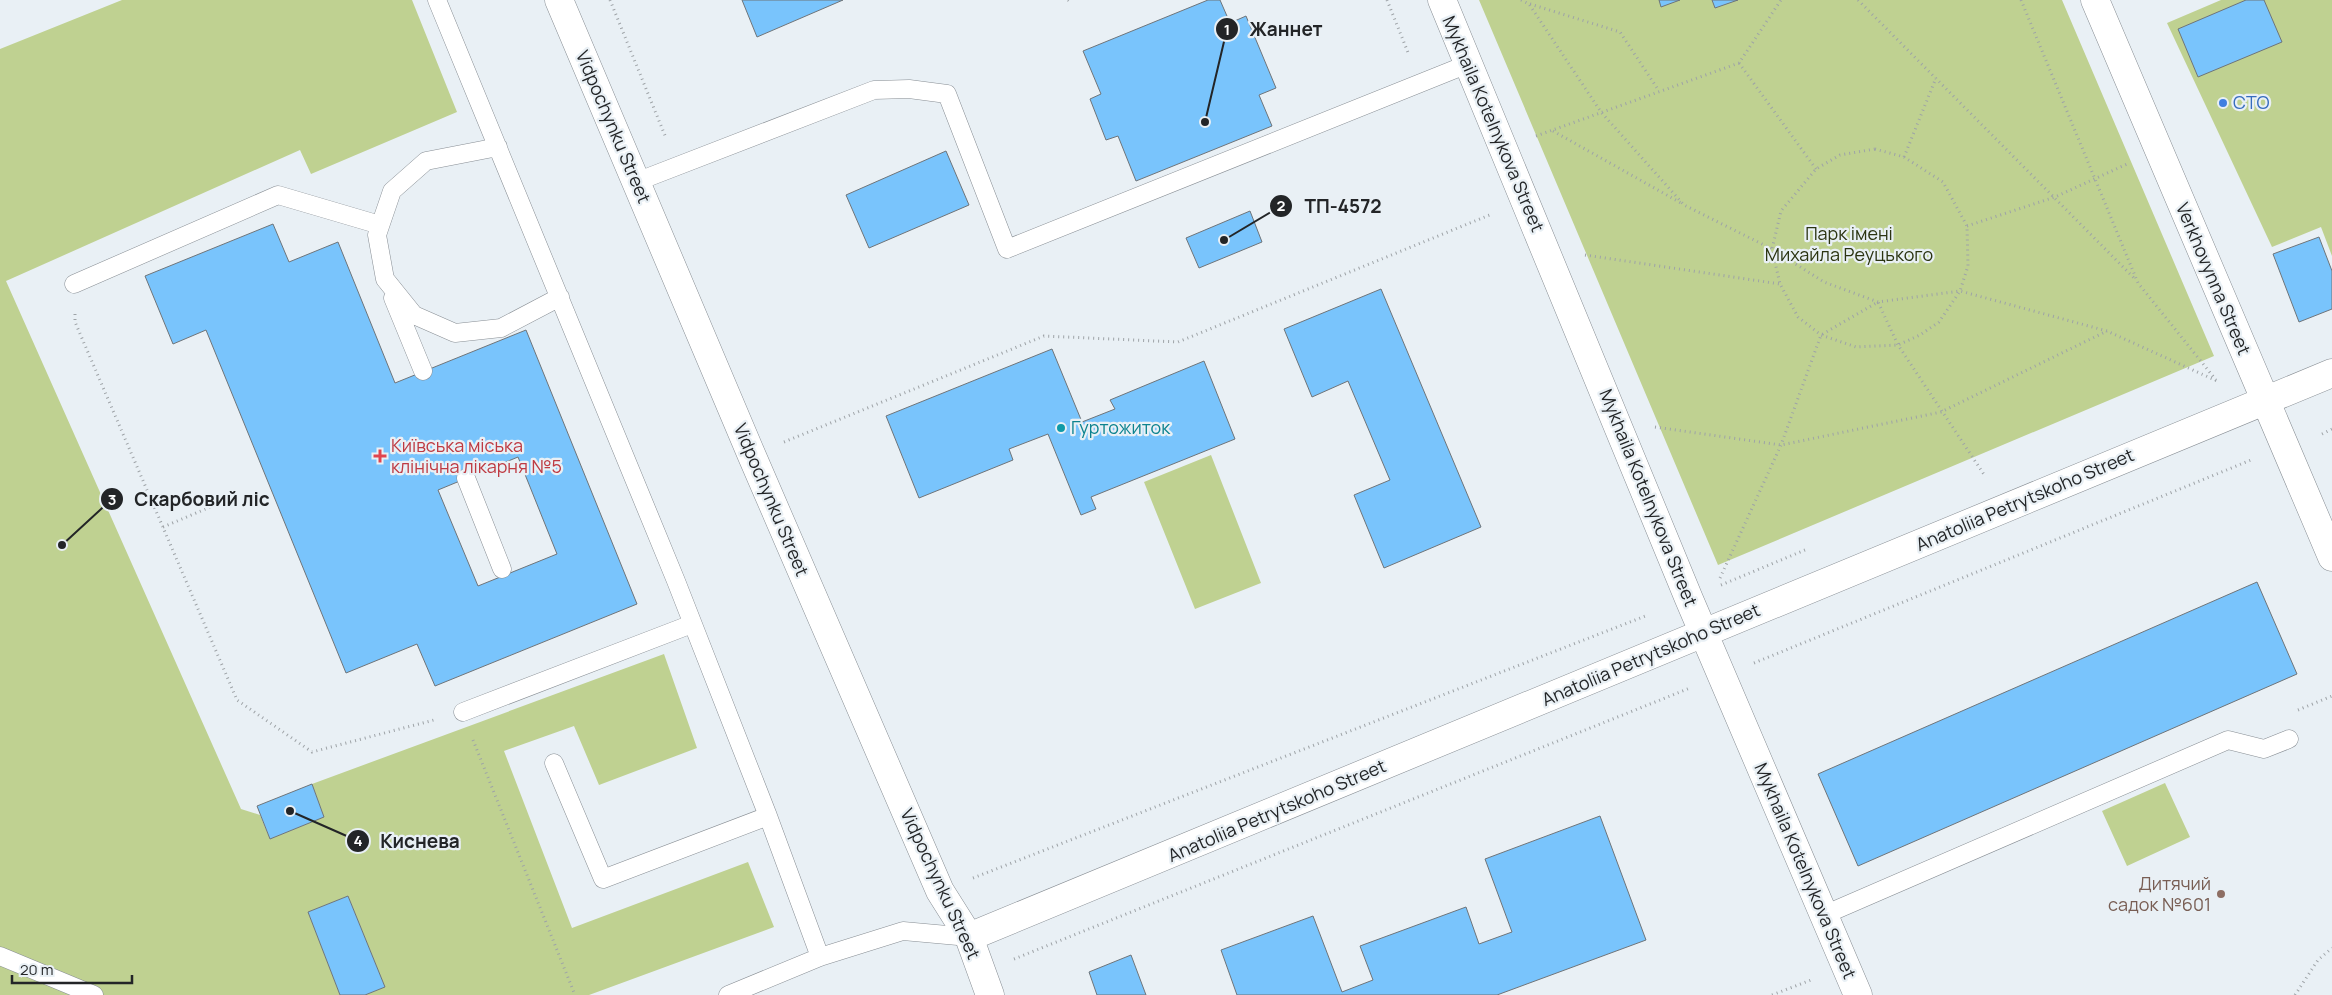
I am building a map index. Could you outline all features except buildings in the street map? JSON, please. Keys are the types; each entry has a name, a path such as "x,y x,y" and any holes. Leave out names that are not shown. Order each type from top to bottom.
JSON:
{"street":[{"name":"Vidpochynku Street","path":"559,0 752,456 940,891 969,937 986,984"},
{"name":"Mykhaila Kotelnykova Street","path":"1442,0 1689,599 1858,995"},
{"name":"Verkhovynna Street","path":"2095,0 2332,557"},
{"name":"Anatoliia Petrytskoho Street","path":"969,937 2332,373"}],"lane":[{"path":"437,0 560,297 692,624 768,816 820,957"},
{"path":"636,182 874,90 909,89 947,94 1007,249 1468,64"},
{"path":"423,371 385,279 377,234 380,225 392,191 426,160 498,147"},
{"path":"74,284 278,195 380,225"},
{"path":"385,279 414,315 455,333 500,328 560,297"},
{"path":"466,478 502,569"},
{"path":"462,712 692,624"},
{"path":"1824,915 2228,740 2264,749 2289,739"},
{"path":"554,763 603,879 768,816"},
{"path":"728,995 820,957 903,932 969,937"},
{"path":"0,956 94,995"}],"path":[{"path":"610,0 678,165"},
{"path":"1387,0 1420,83"},
{"path":"1521,0 1620,32 1659,91"},
{"path":"1529,139 1739,63 1781,0"},
{"path":"940,891 1689,599 1715,587 1781,445 1821,335 1878,302 1960,291 2108,331 2217,380 2138,283 2056,197 1858,0"},
{"path":"2020,0 2138,283"},
{"path":"1529,4 1601,112 1684,205"},
{"path":"1739,63 1816,169"},
{"path":"1904,157 1936,78"},
{"path":"1553,131 1684,205 1772,249 1824,282 1878,302 1898,345 1985,476"},
{"path":"1875,148 1904,157 1943,182 1967,226 1968,266 1960,291 1939,322 1920,336 1898,345 1856,348 1821,335 1798,316 1780,284 1772,249 1781,212 1816,169 1840,155 1875,148"},
{"path":"1967,226 2056,197 2130,163"},
{"path":"752,456 1044,336 1178,342 1525,201"},
{"path":"1551,263 1577,254 1780,284"},
{"path":"74,284 76,322 237,700 312,752 462,712 575,995"},
{"path":"1650,426 1781,445 1941,412 2108,331"},
{"path":"2322,434 2332,429"},
{"path":"986,984 1722,676 2251,460"},
{"path":"163,527 241,494"},
{"path":"2295,995 2318,960 2332,948"},
{"path":"1772,995 1811,980"}],"green space":[{"path":"122,0 412,0 457,112 311,174 300,150 6,281 241,809 260,815 270,839 324,817 312,784 664,654 697,748 599,785 574,726 504,751 572,928 748,862 774,927 589,995 365,995 385,987 348,896 308,912 340,995 0,995 0,49"},
{"name":"Парк імені Михайла Реуцького","path":"1479,0 2062,0 2214,356 1718,565"},
{"path":"2221,0 2332,0 2332,256 2321,227 2272,247 2167,23"},
{"path":"1211,455 1261,583 1195,609 1144,482"},
{"path":"2165,783 2190,837 2127,866 2102,811"}],"place":[{"name":"СТО","path":"2223,103"},
{"name":"Жаннет","path":"1205,122"},
{"name":"ТП-4572","path":"1224,240"},
{"name":"Гуртожиток","path":"1061,428"},
{"name":"Київська міська клінічна лікарня №5","path":"380,456"},
{"name":"Скарбовий ліс","path":"62,545"},
{"name":"Киснева","path":"290,811"},
{"name":"Дитячий садок №601","path":"2221,894"}]}
